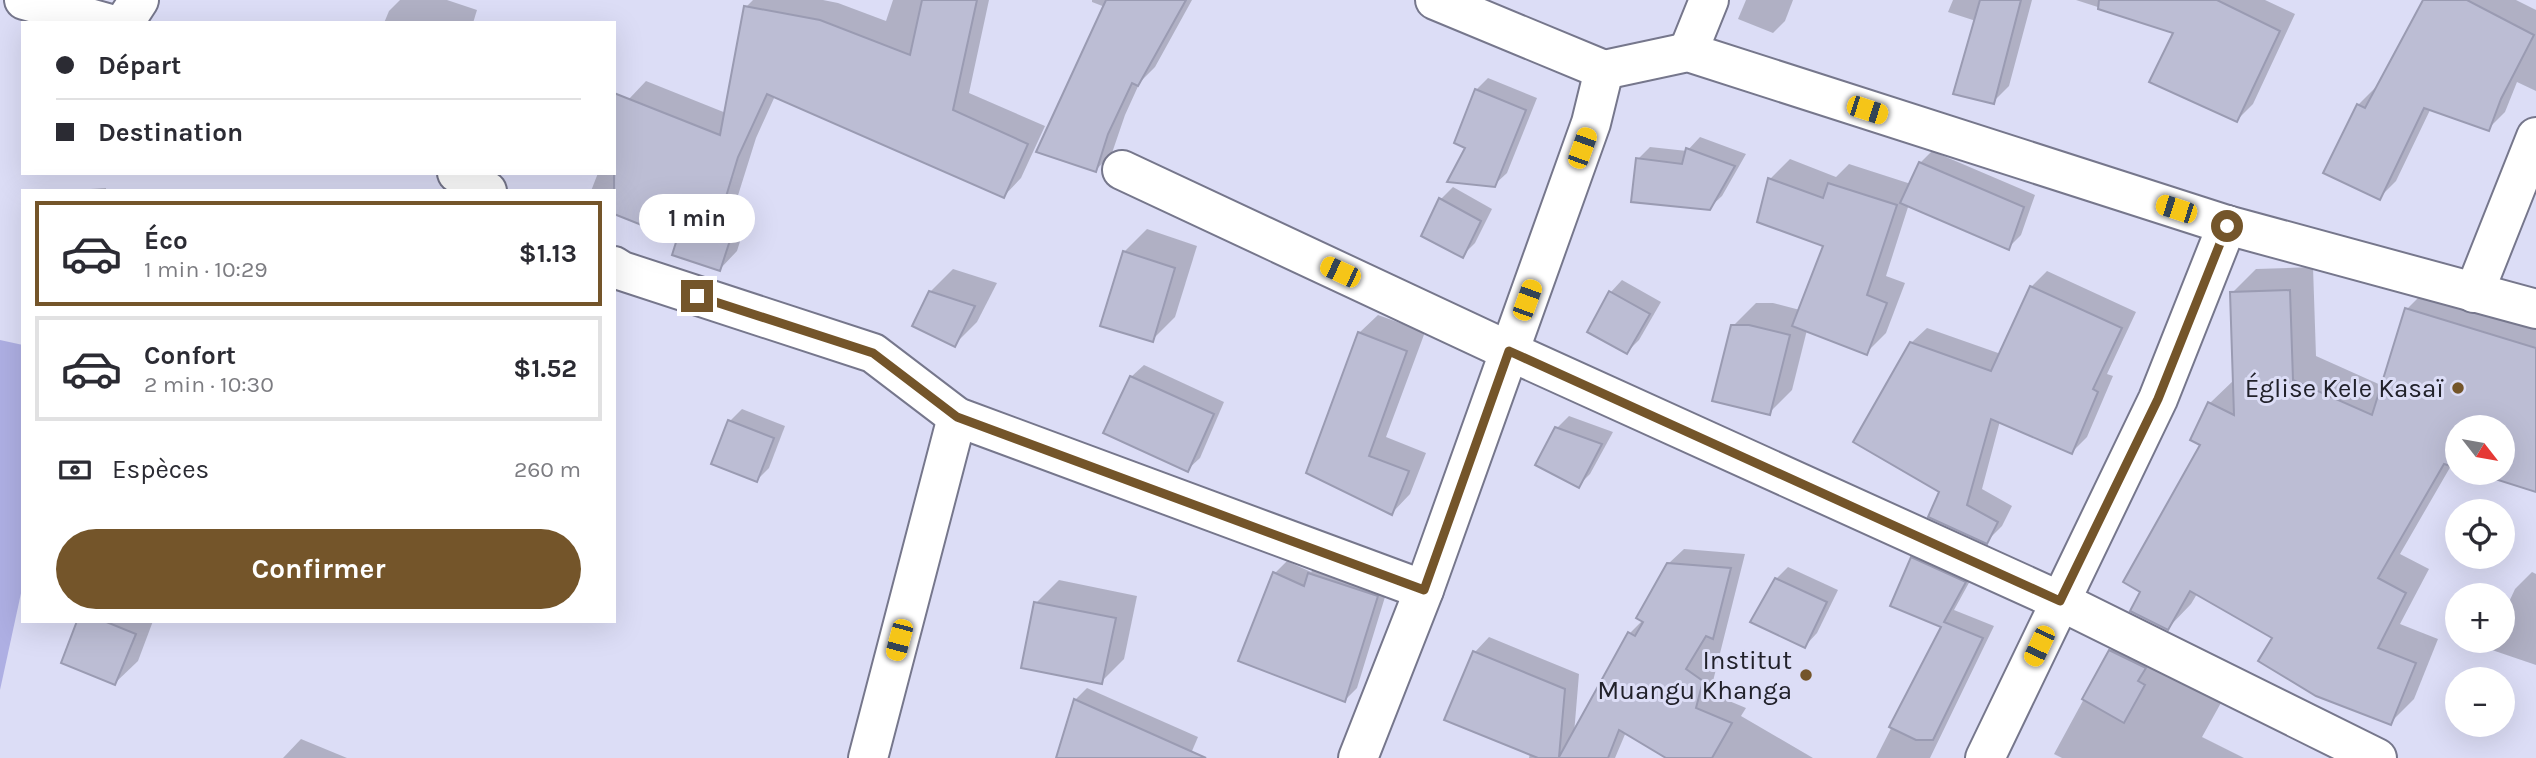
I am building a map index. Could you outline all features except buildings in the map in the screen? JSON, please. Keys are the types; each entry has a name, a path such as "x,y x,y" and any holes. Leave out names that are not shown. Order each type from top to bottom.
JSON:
{"street":[{"path":"24,0 100,21"},
{"path":"125,21 139,0"},
{"path":"1435,0 1604,70 1688,52 2227,226 2536,309"},
{"path":"1688,52 1709,0"},
{"path":"1358,758 1424,590 1591,123 1604,70"},
{"path":"2474,293 2536,137"},
{"path":"1122,170 1509,351 2060,601 2377,758"},
{"path":"460,175 484,189"},
{"path":"1985,758 2158,399 2227,226"},
{"path":"616,267 873,353 957,417 1424,590"},
{"path":"868,758 957,417"}],"shaded area":[{"path":"0,340 21,345 21,593 0,690"}],"place":[{"name":"Église Kele Kasaï","path":"2458,388"},
{"name":"Institut Muangu Khanga","path":"1806,675"}],"route":[{"path":"697,296 873,353 957,417 1424,590 1509,351 2060,601 2158,399 2227,226"}]}
